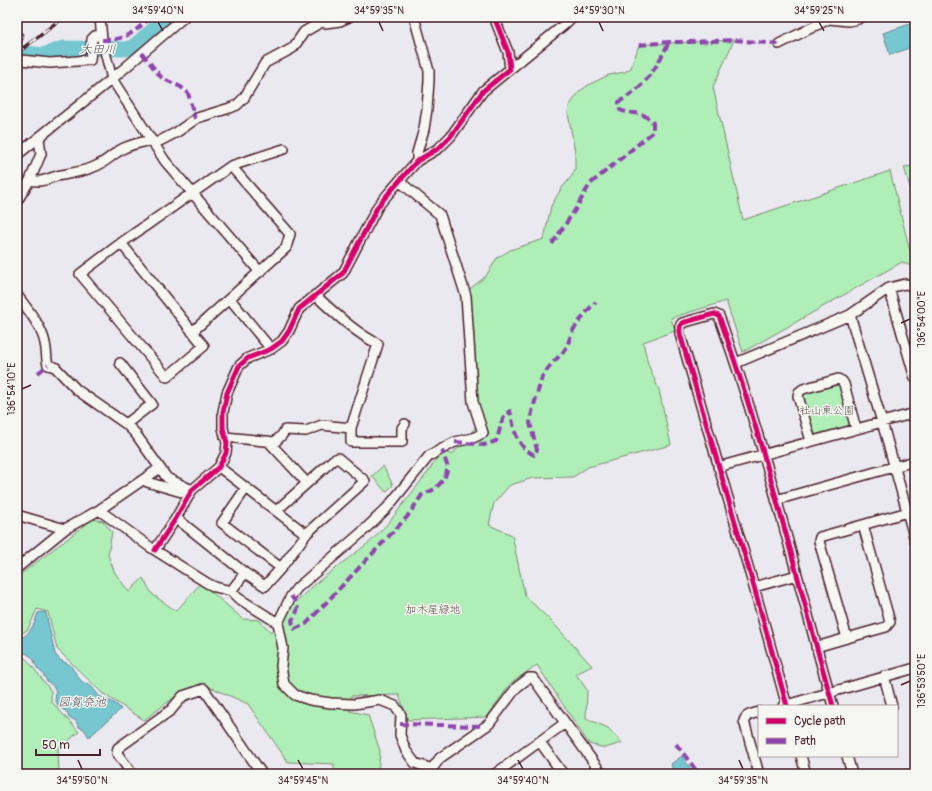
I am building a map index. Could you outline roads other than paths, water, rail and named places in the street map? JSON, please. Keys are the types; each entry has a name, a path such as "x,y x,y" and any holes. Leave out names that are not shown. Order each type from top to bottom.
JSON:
{"street":[{"path":"100,17 101,37 112,79 174,172 260,272"},
{"path":"17,155 112,79 184,17"},
{"path":"30,180 38,182 44,181 87,170 97,166 122,148 153,142 177,132 197,118 237,105 244,98 265,63 293,48 304,32 322,19 325,23 340,21 349,17"},
{"path":"414,17 429,71 426,115 417,153 417,161"},
{"path":"494,17 508,52 510,69"},
{"path":"147,482 177,492 185,493 192,490 219,467 226,453 227,444 223,428 223,412 227,393 239,366 248,358 271,349 282,342 299,309 343,273 378,206 399,181 417,161 439,148 451,136 483,91 572,17"},
{"path":"779,44 829,19 850,21 860,17"},
{"path":"17,62 21,60 50,63 90,60 92,39 95,36 101,37"},
{"path":"17,201 30,180 41,154 39,138"},
{"path":"120,243 204,346 167,377 80,274 120,243 192,192 232,166 284,149"},
{"path":"192,332 286,248 290,234 232,166"},
{"path":"399,181 440,215 466,296 473,402 483,433 473,438 455,442 429,456 387,508 361,533 297,588 291,596 278,623 283,648 282,666 284,684 295,695 310,700 354,704 380,700 395,706 401,715 400,735 410,759 432,772 440,758 489,724 517,687 529,678 533,678 602,774"},
{"path":"736,363 850,315 889,288 905,284 915,286"},
{"path":"889,288 915,378"},
{"path":"17,295 37,323 44,337 48,365 56,367 77,390 126,424 135,433 168,478 192,490"},
{"path":"315,296 350,327 378,344 352,428 351,442 402,442 402,428 405,424"},
{"path":"230,299 271,349"},
{"path":"786,705 754,587 680,334 680,326 682,324 714,314 718,316 736,363 776,500 833,705"},
{"path":"850,315 894,467 911,511 915,540"},
{"path":"120,363 152,404 126,424"},
{"path":"811,441 798,396 799,392 803,389 838,378 844,384 856,428"},
{"path":"718,467 915,412"},
{"path":"225,437 275,442 285,430 306,431 322,425 352,428"},
{"path":"268,441 307,484"},
{"path":"176,518 245,573 265,586 281,568 306,534 365,481 338,458 333,460 276,511"},
{"path":"776,500 915,461"},
{"path":"219,467 306,534"},
{"path":"17,568 65,529 99,510 160,468"},
{"path":"246,488 222,523 281,568"},
{"path":"156,550 192,490"},
{"path":"99,510 156,550 207,583 215,587 231,591 238,598 278,623"},
{"path":"847,638 819,540 823,536 911,511"},
{"path":"17,515 65,529"},
{"path":"816,647 886,627 890,622 863,525"},
{"path":"231,591 245,573"},
{"path":"754,587 797,575"},
{"path":"789,705 915,668"},
{"path":"884,676 892,705"},
{"path":"132,774 117,753 118,748 171,710 183,696 204,690 262,774"},
{"path":"758,712 745,717 744,721 759,774"},
{"path":"501,772 565,723"},
{"path":"540,742 563,774"},
{"path":"801,757 806,774"},
{"path":"847,757 852,774"}],"water":[{"path":"913,23 915,30 915,46 890,55 883,33"},
{"name":"図賀奈池","path":"38,613 46,613 55,654 60,660 70,665 81,681 92,687 99,696 116,704 121,709 89,737 84,729 79,727 75,720 69,718 67,712 59,707 55,700 56,692 53,686 37,668 33,658 26,653 22,654 17,651 17,641 28,632 33,626"},
{"path":"682,756 692,771 690,773 691,774 674,774 671,764"}],"waterway":[{"name":"大田川","path":"17,52 43,55 63,48 126,49 134,46 168,17"}],"railway":[{"path":"17,53 64,17"}],"park label":[{"name":"社山東公園","path":"827,410"},
{"name":"加木屋緑地","path":"433,609"}]}
